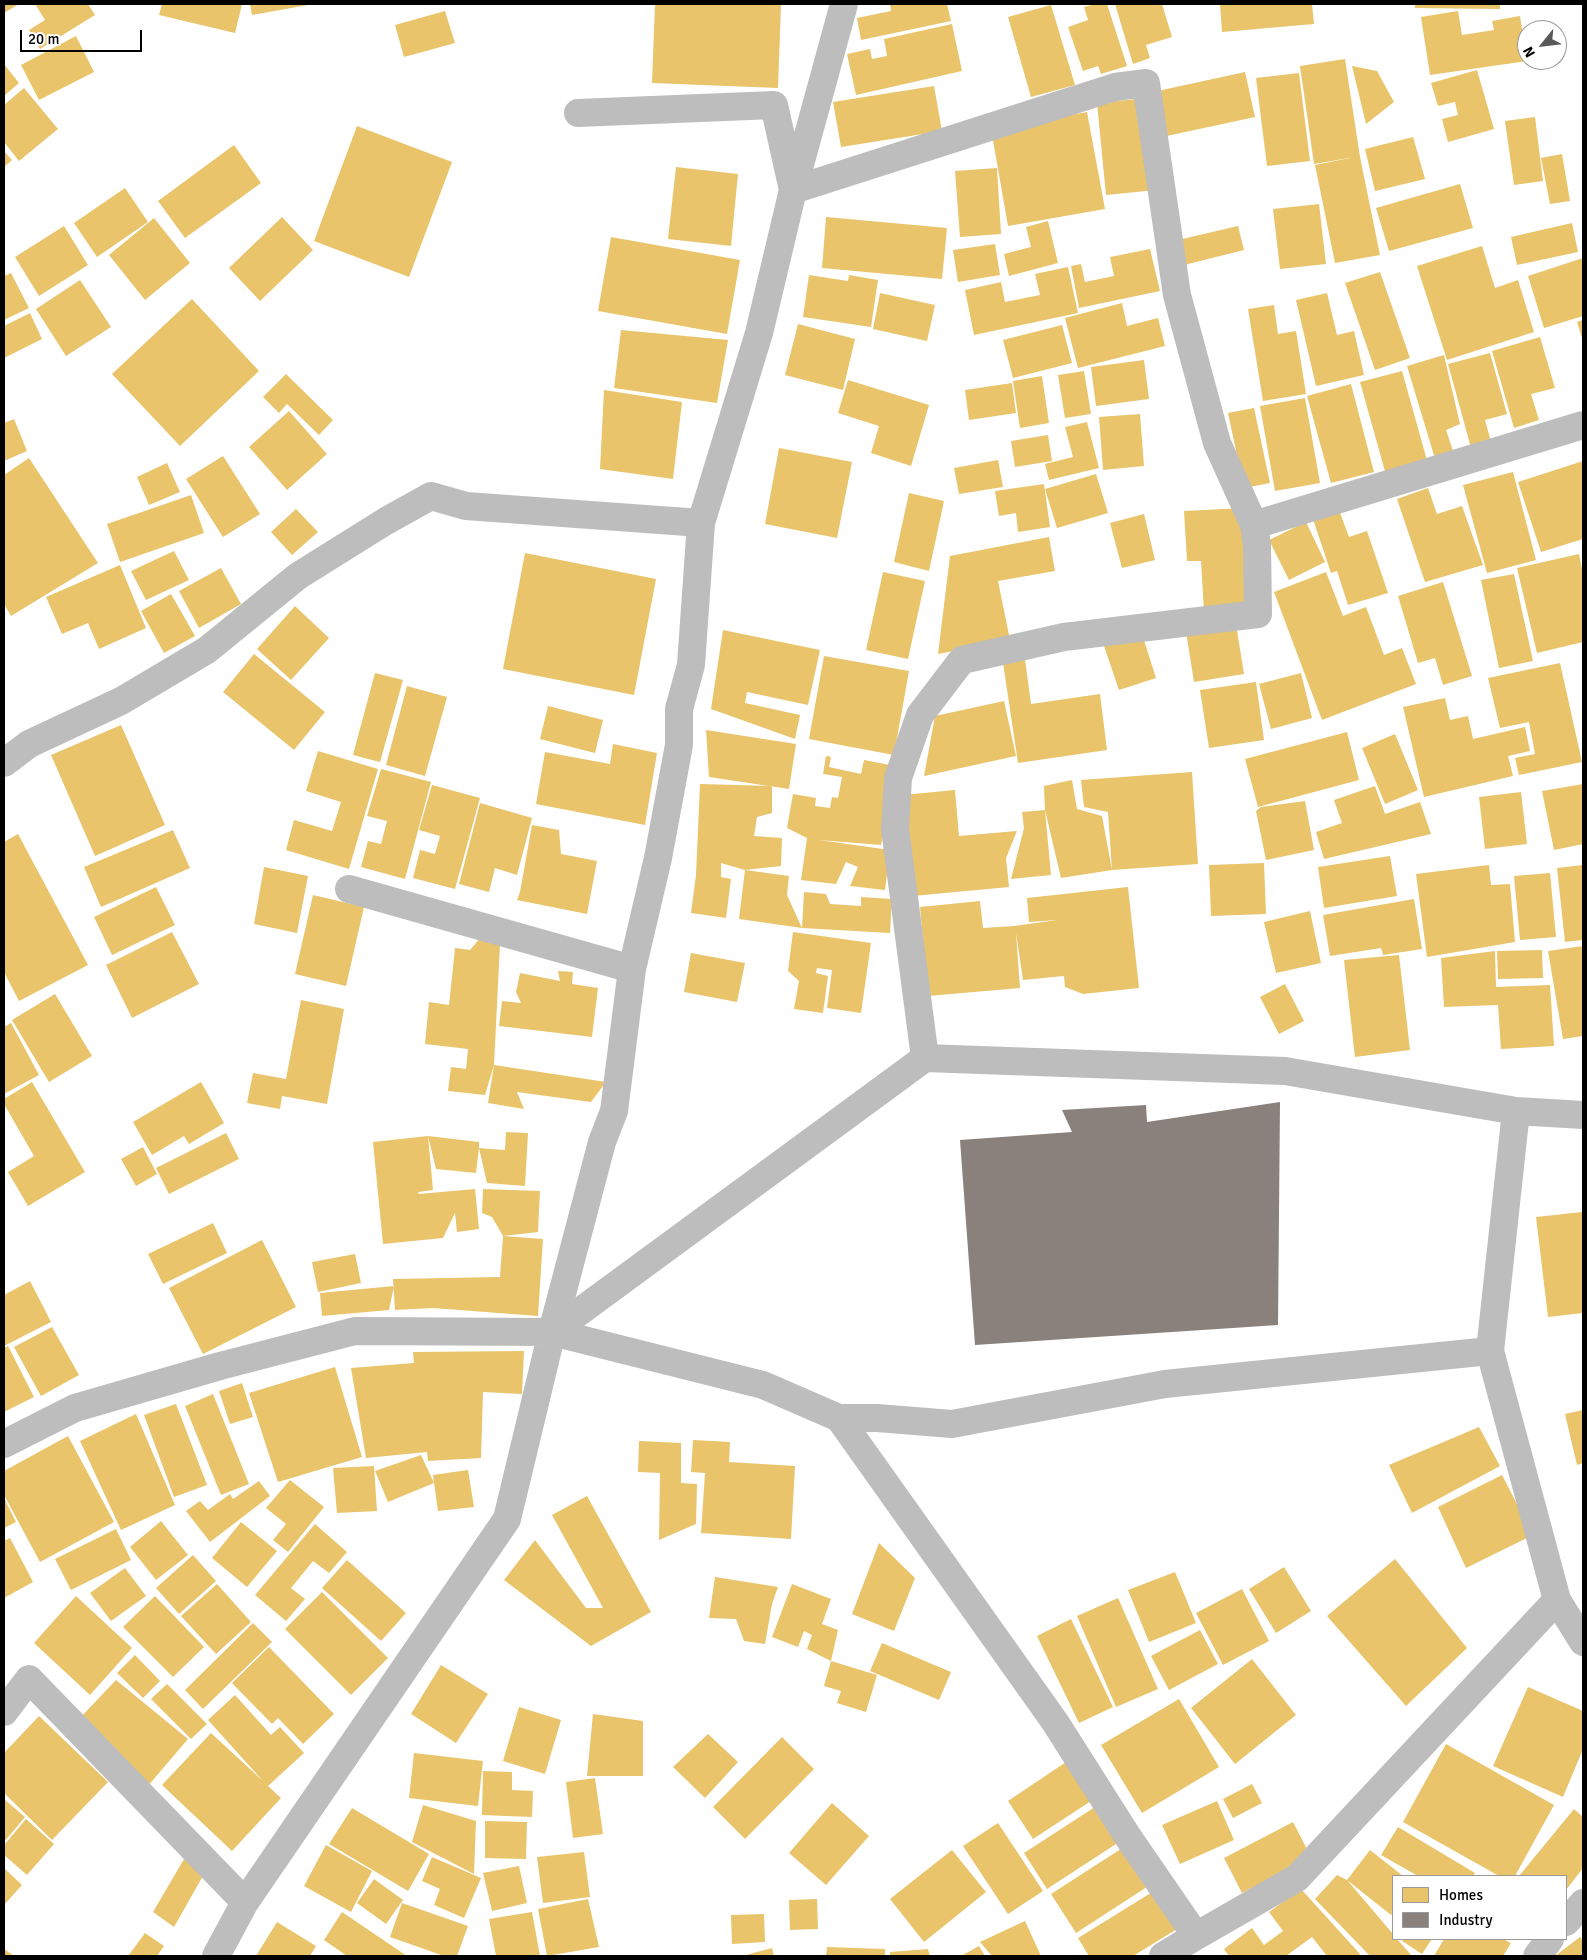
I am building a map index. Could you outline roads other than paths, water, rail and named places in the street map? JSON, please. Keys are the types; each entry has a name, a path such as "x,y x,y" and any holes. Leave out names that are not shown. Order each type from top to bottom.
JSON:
{"street":[{"path":"216,1956 245,1902 507,1518 552,1332 602,1142 614,1111 632,969 658,858 679,745 679,709 691,665 700,523 759,333 792,190 844,4"},
{"path":"792,190 1115,87 1146,82 1177,295 1217,443 1254,525 1257,545 1258,614 1064,636 962,660 920,715 898,778 895,829 925,1058"},
{"path":"578,112 774,105 792,190"},
{"path":"1254,525 1583,425"},
{"path":"4,763 29,744 121,702 207,650 298,576 386,521 431,496 466,506 700,523"},
{"path":"349,889 632,969"},
{"path":"552,1332 925,1058 1286,1071 1516,1110 1583,1115"},
{"path":"1516,1110 1490,1351 1557,1600 1583,1642"},
{"path":"4,1444 75,1408 220,1366 355,1331 552,1332 763,1385 839,1418 877,1418 952,1424 1165,1384 1490,1351"},
{"path":"839,1418 1055,1722 1128,1837 1196,1936"},
{"path":"1164,1956 1297,1878 1557,1600"},
{"path":"4,1712 29,1679 245,1902"},
{"path":"1567,1921 1583,1903"},
{"path":"1537,1956 1549,1940"}]}
